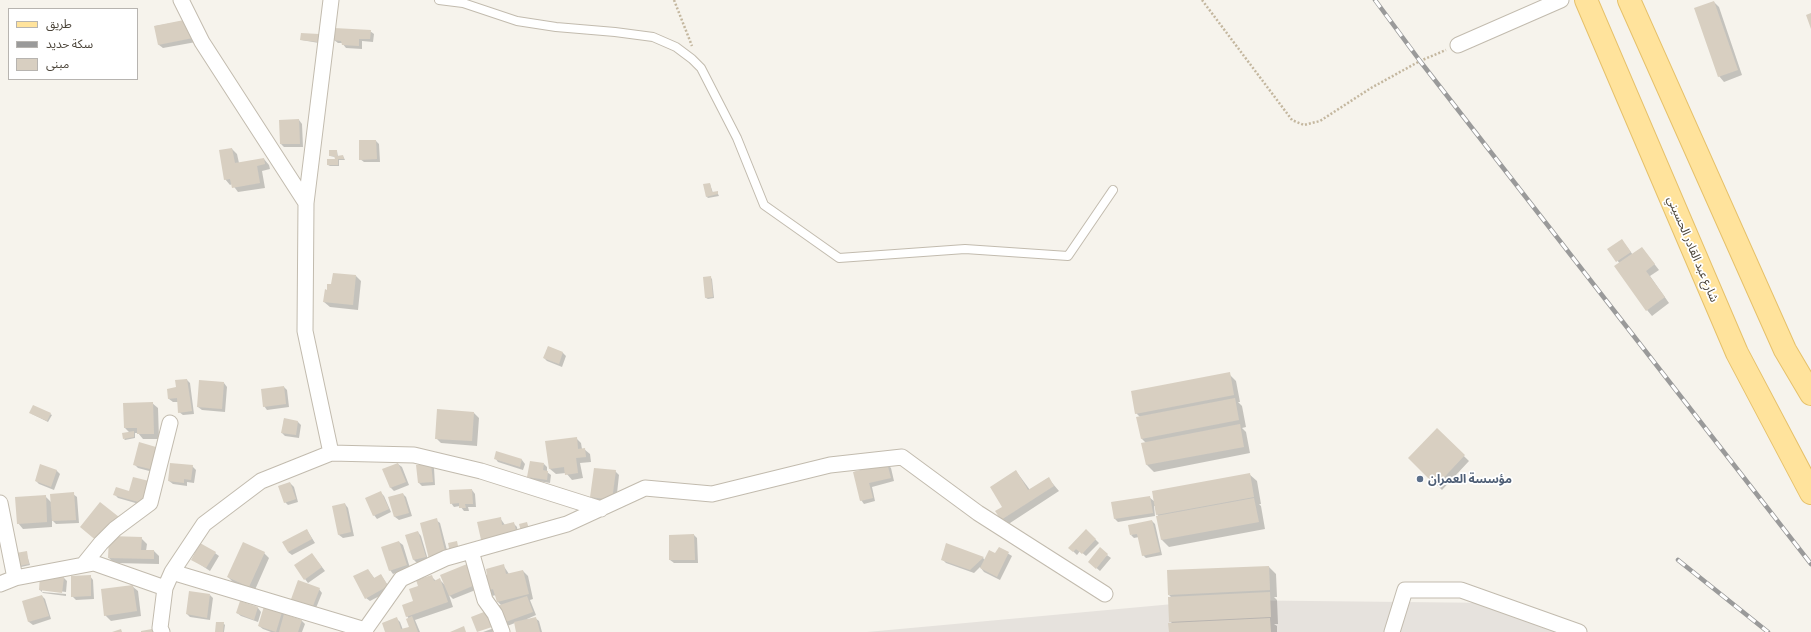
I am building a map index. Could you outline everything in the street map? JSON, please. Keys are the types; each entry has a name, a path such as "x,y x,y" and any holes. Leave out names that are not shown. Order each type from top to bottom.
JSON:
{"main road":[{"name":"شارع عبد القادر الحسيني","path":"1586,0 1737,353 1811,492"},
{"path":"1629,0 1785,350 1811,394"}],"street":[{"path":"181,0 202,42 306,203"},
{"path":"331,0 306,203 305,331 331,453"},
{"path":"1458,45 1561,0"},
{"path":"84,564 115,529 150,503 170,423"},
{"path":"162,632 160,628 165,588 172,572 204,524 261,481 331,453 414,455 481,471 601,509"},
{"path":"172,572 366,631 401,579 446,558 567,524 645,488 712,494 830,465 902,457 978,513 1105,594"},
{"path":"0,503 15,578"},
{"path":"471,551 485,600 495,614 502,632"},
{"path":"0,584 15,578 94,562 165,588"},
{"path":"1392,632 1405,590 1461,590 1579,632"}],"lane":[{"path":"439,0 463,3 525,22 556,28 615,32 654,37 676,46 701,68 737,138 764,204 839,258 965,249 1068,256 1113,190"}],"path":[{"path":"674,0 701,68"},
{"path":"1202,0 1292,120 1304,125 1320,121 1371,88 1420,61 1458,45"}],"shaded area":[{"path":"1217,600 1497,603 1561,632 867,632"}],"building":[{"path":"1714,1 1738,70 1718,77 1694,8"},
{"path":"1811,13 1811,29 1806,15"},
{"path":"189,19 193,38 158,45 154,26"},
{"path":"334,28 371,30 370,39 359,39 359,46 342,45 341,41 333,40"},
{"path":"301,33 319,34 318,42 300,40"},
{"path":"299,119 300,144 280,144 279,120"},
{"path":"359,140 376,140 377,159 359,160"},
{"path":"232,148 235,163 264,158 265,164 257,166 260,183 232,188 230,179 224,180 219,150"},
{"path":"329,150 337,150 337,156 343,155 344,159 338,159 338,165 327,165 327,159 335,159 334,156 329,156"},
{"path":"710,183 712,192 718,191 718,194 706,197 703,184"},
{"path":"1622,239 1631,252 1616,262 1607,249"},
{"path":"1642,247 1655,264 1646,271 1665,297 1646,311 1614,266"},
{"path":"333,273 356,275 353,305 323,302 325,289 327,290 327,284 331,284"},
{"path":"711,276 713,297 705,298 703,277"},
{"path":"548,346 563,352 559,364 543,358"},
{"path":"1230,372 1234,395 1135,414 1131,391"},
{"path":"187,379 192,411 178,413 177,398 168,399 167,389 176,387 175,380"},
{"path":"199,380 224,382 222,409 197,407"},
{"path":"284,386 286,404 263,407 261,389"},
{"path":"1235,398 1239,420 1141,439 1136,417"},
{"path":"153,402 154,434 137,434 137,428 124,428 123,403"},
{"path":"33,405 51,413 47,421 29,413"},
{"path":"437,409 474,412 472,441 435,439"},
{"path":"284,418 298,421 296,435 281,433"},
{"path":"1240,424 1244,447 1146,465 1141,443"},
{"name":"مؤسسة العمران","path":"1437,428 1465,455 1436,486 1408,458"},
{"path":"134,431 134,437 123,439 122,433"},
{"path":"577,437 578,449 585,448 586,457 576,458 578,473 565,475 564,467 549,469 545,441"},
{"path":"139,442 156,447 150,469 133,465"},
{"path":"496,451 522,459 520,467 494,459"},
{"path":"530,461 544,463 543,470 548,471 547,480 527,477"},
{"path":"170,463 193,465 191,480 184,479 184,483 168,481"},
{"path":"398,463 406,482 390,488 382,469"},
{"path":"887,463 891,478 869,483 873,498 860,501 853,472"},
{"path":"40,464 57,470 51,487 35,481"},
{"path":"431,464 433,482 418,483 416,465"},
{"path":"594,468 616,470 612,500 590,497"},
{"path":"1016,470 1028,490 1049,477 1054,486 1001,520 995,511 1002,507 990,487"},
{"path":"1250,473 1254,497 1156,515 1152,491"},
{"path":"133,477 149,481 142,503 113,495 116,487 129,491"},
{"path":"290,482 296,499 284,503 278,486"},
{"path":"472,489 473,504 465,504 466,508 459,508 459,503 450,504 449,490"},
{"path":"381,491 389,509 373,516 365,498"},
{"path":"74,492 76,520 52,521 50,494"},
{"path":"403,493 409,513 394,517 388,497"},
{"path":"46,495 47,522 17,524 15,497"},
{"path":"1150,496 1153,513 1114,519 1111,502"},
{"path":"1254,498 1259,522 1161,540 1156,516"},
{"path":"100,502 119,517 98,542 80,527"},
{"path":"345,503 351,532 338,535 332,506"},
{"path":"501,517 502,525 514,522 517,535 482,544 477,522"},
{"path":"437,518 446,555 429,559 420,523"},
{"path":"1152,520 1160,552 1142,556 1137,534 1130,535 1128,525"},
{"path":"527,522 530,533 522,535 519,524"},
{"path":"307,529 312,539 288,552 282,542"},
{"path":"1086,529 1096,539 1082,554 1076,549 1073,552 1068,548"},
{"path":"418,531 426,557 413,560 405,535"},
{"path":"694,534 695,560 669,560 669,535"},
{"path":"109,536 142,537 141,550 154,550 154,559 108,558"},
{"path":"399,541 407,565 389,571 381,547"},
{"path":"457,541 459,551 450,553 448,543"},
{"path":"243,542 265,552 249,587 227,577"},
{"path":"200,543 216,552 206,568 191,560"},
{"path":"946,543 984,557 970,570 941,560"},
{"path":"999,547 1009,552 997,577 980,568 989,550 995,553"},
{"path":"1100,547 1108,554 1096,569 1088,562"},
{"path":"27,551 29,564 19,566 16,553"},
{"path":"312,553 322,567 304,580 294,565"},
{"path":"467,564 475,585 449,596 440,575"},
{"path":"504,564 506,574 523,570 529,594 497,602 493,589 486,591 482,576 487,575 486,569"},
{"path":"1269,566 1270,590 1168,595 1167,570"},
{"path":"368,569 374,578 381,574 388,586 365,599 353,576"},
{"path":"40,575 64,577 62,593 39,590"},
{"path":"91,575 91,596 71,597 71,576"},
{"path":"432,575 434,581 440,578 448,602 406,617 402,605 413,601 409,589 418,586 416,580"},
{"path":"298,580 320,588 311,611 290,602"},
{"path":"133,585 137,611 104,616 101,589"},
{"path":"189,591 210,594 207,618 186,614"},
{"path":"1270,592 1271,617 1169,622 1168,597"},
{"path":"42,595 49,616 28,622 22,601"},
{"path":"527,596 533,612 503,623 497,606"},
{"path":"240,601 258,607 254,620 236,613"},
{"path":"265,603 283,609 276,632 258,626"},
{"path":"489,610 495,626 477,632 471,617"},
{"path":"284,614 302,620 298,632 279,632"},
{"path":"412,616 418,632 385,632 382,623 397,617 401,629 409,627 406,619"},
{"path":"536,617 540,632 516,632 514,622"},
{"path":"1270,618 1271,632 1169,632 1168,623"},
{"path":"216,622 224,622 223,632 215,632"},
{"path":"464,626 466,632 450,632"},
{"path":"121,629 122,632 112,632"},
{"path":"152,629 153,632 141,632 141,631"}],"railway":[{"path":"1375,0 1420,61 1811,564"},
{"path":"1678,560 1768,632"}],"place":[{"name":"مؤسسة العمران","path":"1420,479"}]}
